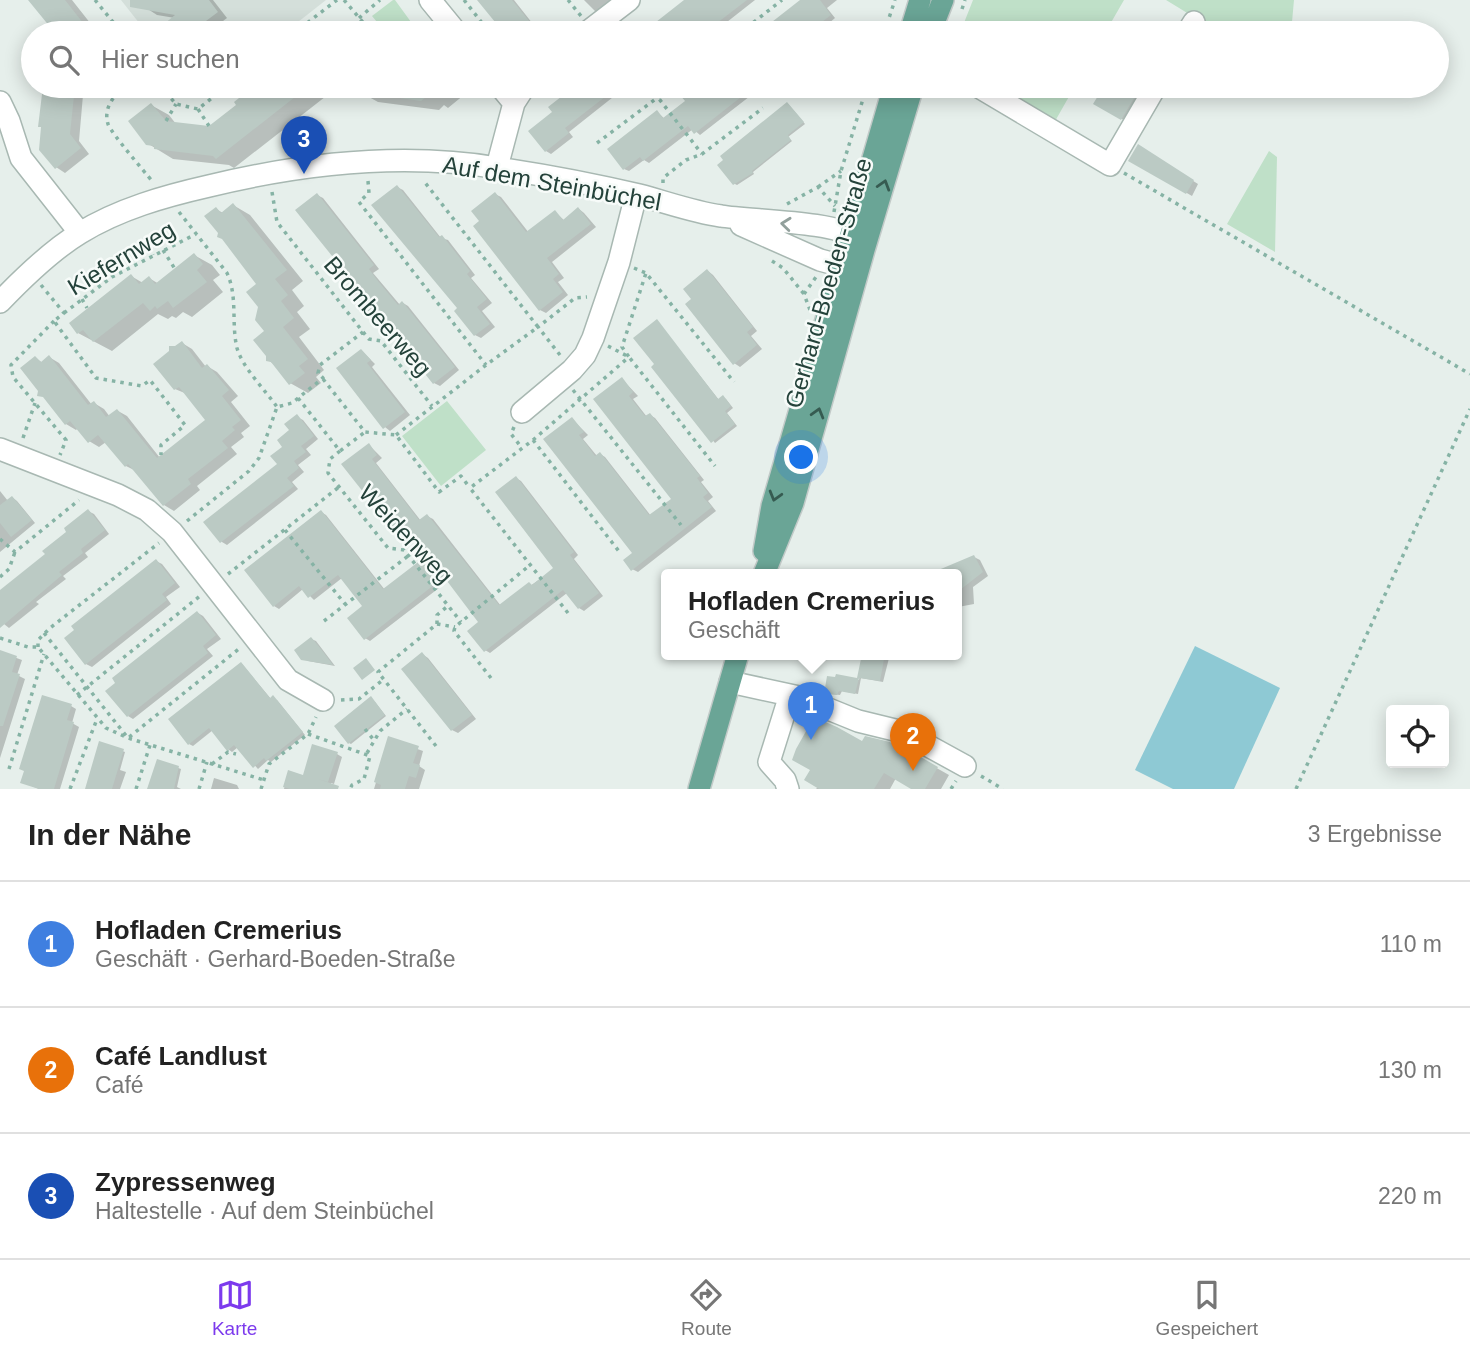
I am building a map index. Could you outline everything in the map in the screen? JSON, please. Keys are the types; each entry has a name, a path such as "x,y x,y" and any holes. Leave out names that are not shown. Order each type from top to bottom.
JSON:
{"main road":[{"path":"914,21 920,0"},
{"path":"935,21 943,0"},
{"name":"Gerhard-Boeden-Straße","path":"764,569 793,503 891,98"},
{"name":"Gerhard-Boeden-Straße","path":"855,252 909,98"},
{"path":"699,789 736,660"}],"street":[{"path":"430,0 447,21"},
{"path":"602,21 629,0"},
{"path":"497,167 519,98"},
{"path":"997,98 1110,165 1149,98"},
{"path":"0,102 21,158 80,233"},
{"name":"Auf dem Steinbüchel","path":"0,302 30,273 80,233 165,191 343,162 419,160 497,167 636,195 720,216 829,228 855,252"},
{"path":"522,412 572,370 585,355 620,262 636,195"},
{"name":"Auf dem Steinbüchel","path":"720,216 820,260 855,252"},
{"path":"8,452 118,495 147,510 172,533 288,680 323,700"},
{"path":"730,682 790,695 858,721 903,732 965,766"},
{"path":"788,789 785,780 769,762 790,695"}],"path":[{"path":"95,0 112,21"},
{"path":"310,21 337,0"},
{"path":"344,0 362,21"},
{"path":"359,18 380,0"},
{"path":"464,0 481,21"},
{"path":"755,21 782,0"},
{"path":"888,21 895,0"},
{"name":"Kiefernweg","path":"113,98 108,106 108,124 165,191 227,273 232,285 237,348 277,407"},
{"path":"171,98 176,104 198,109 209,126"},
{"path":"198,109 212,98"},
{"path":"597,143 654,98"},
{"path":"659,98 702,155"},
{"path":"166,121 176,104"},
{"path":"659,201 663,178 687,160 702,155 763,107"},
{"path":"419,160 420,176 549,340"},
{"name":"Brombeerweg","path":"366,162 369,193 359,202 485,365"},
{"path":"1110,165 1470,374"},
{"path":"818,187 841,171"},
{"name":"Brombeerweg","path":"269,172 277,222 363,332 369,339 381,341 432,406"},
{"name":"Kiefernweg","path":"34,403 12,377 10,365 54,321 82,299 125,270 196,234"},
{"path":"149,247 153,256"},
{"path":"163,250 175,269"},
{"path":"765,257 783,268 804,295"},
{"path":"620,262 646,273 734,382"},
{"path":"125,270 128,276"},
{"path":"30,273 64,313"},
{"name":"Brombeerweg","path":"396,435 575,298 607,296"},
{"path":"82,299 87,308"},
{"path":"54,321 96,378 142,386 150,380 186,425 161,444 161,455"},
{"path":"363,332 320,365 318,373 365,432"},
{"path":"593,338 629,357 715,466"},
{"path":"264,780 106,729 38,647 38,640 249,471 259,458 277,407 292,403 323,378"},
{"path":"298,398 340,451 365,432 396,435 439,492 461,477 568,613"},
{"path":"582,399 681,526"},
{"path":"8,452 34,403 66,440 54,469"},
{"path":"1296,789 1470,409"},
{"path":"470,488 533,440 621,554"},
{"name":"Weidenweg","path":"340,451 330,459 328,473 388,548 404,550 461,622"},
{"path":"214,585 339,487"},
{"path":"0,577 9,569 15,552 59,515"},
{"path":"285,530 345,604"},
{"path":"0,539 15,552"},
{"path":"324,621 408,555"},
{"path":"491,678 454,631 455,627 530,565"},
{"path":"77,695 191,602"},
{"name":"Weidenweg","path":"448,606 437,615 437,625 455,627"},
{"path":"436,746 378,672 437,625"},
{"path":"44,633 128,738"},
{"path":"128,738 254,637"},
{"path":"0,638 28,647 38,647"},
{"path":"9,769 44,654"},
{"path":"261,789 269,764 308,734 323,700 359,699 384,679"},
{"path":"366,754 380,731 407,709"},
{"path":"71,789 97,718"},
{"path":"365,729 373,739"},
{"path":"308,734 370,756 364,779 350,789"},
{"path":"136,789 150,745"},
{"path":"199,789 210,763 228,752 236,754"},
{"path":"965,766 1003,789"}],"shaded area":[{"path":"121,0 326,0 299,21 138,21"}],"green space":[{"path":"395,0 410,21 376,21 372,16"},
{"path":"973,0 1124,0 1112,21 965,21"},
{"path":"1166,0 1294,0 1292,21 1200,21"},
{"path":"1010,98 1068,98 1054,123"},
{"path":"1269,151 1277,157 1275,252 1227,224"},
{"path":"447,401 486,450 441,486 402,436"}],"water":[{"path":"1195,646 1280,688 1234,789 1173,789 1135,770"}],"building":[{"path":"28,0 65,0 82,21 45,21"},
{"path":"130,0 209,0 218,12 206,21 168,21 175,15 130,7"},
{"path":"477,0 512,0 529,21 494,21"},
{"path":"684,0 747,0 720,21 657,21"},
{"path":"800,0 820,0 831,15 823,21 773,21"},
{"path":"42,98 74,98 70,134 81,148 55,169 39,150 41,127 38,127"},
{"path":"239,98 294,98 216,159 213,156 154,149 154,146 146,145 128,121 151,103 166,121 209,126 236,105 234,102"},
{"path":"400,98 425,98 421,101"},
{"path":"560,98 604,98 565,128 569,133 545,152 528,131 552,112 548,107"},
{"path":"682,98 740,98 694,134 688,126 643,161 640,157 623,170 607,149 657,110 663,118 685,101"},
{"path":"1097,98 1134,98 1121,120 1093,104"},
{"path":"787,102 804,122 788,135 791,140 752,171 753,173 733,185 717,165 723,160 720,156"},
{"path":"1138,144 1194,180 1186,194 1128,161"},
{"path":"397,185 439,237 442,235 470,271 467,274 487,299 477,307 490,324 474,336 454,311 457,308 371,205"},
{"path":"495,192 526,232 555,210 563,220 578,207 591,224 547,258 559,274 553,279 563,292 539,311 473,226 479,221 471,211"},
{"path":"317,193 374,265 369,269 378,281 398,305 402,301 455,367 433,384 381,318 376,322 366,310 347,286 353,282 295,210"},
{"path":"233,203 287,270 275,279 288,295 281,301 294,318 283,327 308,359 299,366 305,373 289,385 271,362 266,361 266,356 253,340 264,331 255,320 258,307 246,292 256,284 222,239 217,237 218,233 204,216 216,207 221,213"},
{"path":"194,253 203,264 197,270 207,282 173,308 168,301 150,311 143,303 93,342 83,330 77,334 69,323 131,274 139,284 149,276 155,284"},
{"path":"707,269 753,327 747,332 757,345 733,365 685,304 691,299 683,289"},
{"path":"657,319 718,399 723,395 731,406 725,411 735,424 711,443 651,367 654,364 633,338"},
{"path":"182,341 202,368 207,364 229,390 222,396 241,420 232,427 235,430 222,441 228,448 188,479 191,484 163,506 128,464 125,467 98,435 88,443 70,421 65,425 43,397 37,396 38,391 20,368 35,356 41,362 49,355 88,405 94,401 106,417 117,409 157,458 205,420 179,387 174,390 153,364 169,351 169,346 175,346"},
{"path":"361,349 371,360 367,363 405,412 383,429 336,368"},
{"path":"622,377 633,392 629,396 645,416 650,413 700,476 697,478 708,493 703,497 712,507 631,571 623,560 632,553 543,439 572,417 584,432 579,435 595,456 600,452 649,515 671,499 593,399"},
{"path":"297,414 314,436 301,446 306,452 294,461 299,468 287,478 294,486 220,543 203,522 277,464 270,456 282,447 277,440 289,430 284,424"},
{"path":"369,443 377,455 372,459 419,520 427,514 499,605 529,582 532,585 553,568 495,492 516,476 574,552 570,555 599,593 578,609 563,590 484,652 467,631 478,622 444,577 364,640 347,618 362,606 338,575 308,598 299,586 273,607 244,570 321,510 383,589 426,556 406,530 398,536 341,464"},
{"path":"12,496 32,520 11,537 0,523 0,505"},
{"path":"88,509 105,530 81,549 83,553 59,572 62,575 0,628 0,590 45,554 42,551 66,532 64,528"},
{"path":"974,555 983,572 962,588 962,569 941,569"},
{"path":"156,559 175,583 162,594 167,600 85,665 64,638 74,630 71,626"},
{"path":"197,611 216,635 203,646 208,653 127,717 105,691 115,683 112,678"},
{"path":"311,637 333,665 301,660 294,650"},
{"path":"0,650 17,656 12,672 20,674 3,726 0,726"},
{"path":"422,652 472,715 451,731 401,669"},
{"path":"366,658 375,670 362,680 353,668"},
{"path":"861,660 884,660 880,681 859,678 855,694 839,691 837,695 828,694 825,688 827,676 835,677 836,674 857,678"},
{"path":"241,662 270,698 273,695 303,732 253,768 234,745 227,751 209,728 188,745 168,719"},
{"path":"42,695 72,704 67,720 74,722 54,789 39,789 20,783 24,771 19,769"},
{"path":"371,696 385,715 348,744 334,726"},
{"path":"814,717 862,741 865,736 899,747 900,745 938,767 925,789 911,789 884,773 874,789 819,789 804,780 810,770 792,760"},
{"path":"388,736 419,746 413,763 420,765 416,778 409,776 405,789 380,789 381,785 374,782"},
{"path":"99,741 124,749 112,789 85,789"},
{"path":"312,744 338,752 328,782 318,779 339,786 338,789 283,787 288,770 303,775"},
{"path":"157,759 179,766 174,789 147,789"}],"place":[{"name":"Zypressenweg","path":"304,174"},
{"name":"Hofladen Cremerius","path":"811,740"},
{"name":"Café Landlust","path":"913,771"}]}
